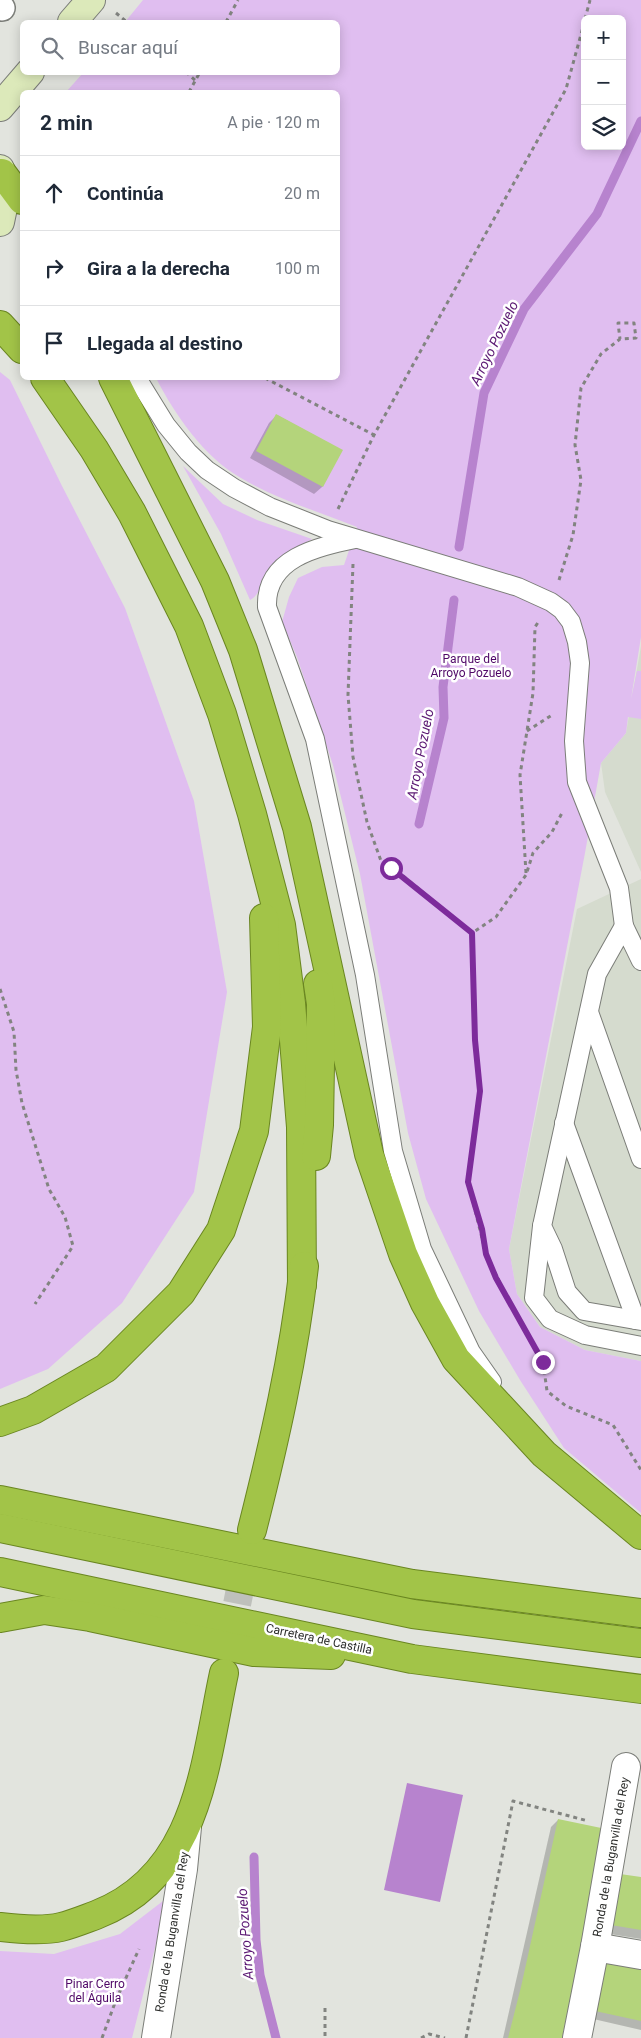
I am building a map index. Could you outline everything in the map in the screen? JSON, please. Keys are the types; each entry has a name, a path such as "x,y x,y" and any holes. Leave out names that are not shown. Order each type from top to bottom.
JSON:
{"highway":[{"path":"1,171 20,197"},
{"path":"0,325 20,347"},
{"path":"46,380 94,449 132,513 190,626 222,714 252,814 281,924 291,1002 300,1127 302,1285"},
{"path":"114,380 154,463 215,581 243,650 296,827 369,1154 403,1254 425,1303 456,1359 544,1454 641,1535"},
{"path":"0,1422 33,1410 106,1368 181,1293 221,1230 254,1131 267,1027 265,926 252,814"},
{"path":"252,1530 280,1415 302,1285 319,1125 321,1004 296,827"},
{"path":"0,1500 412,1584 641,1613"},
{"path":"0,1528 413,1614 641,1643"},
{"name":"Carretera de Castilla","path":"0,1572 412,1659 641,1689"},
{"path":"0,1618 44,1610 90,1617 254,1652 412,1659"},
{"path":"0,1927 59,1928 112,1909 139,1892 159,1872 176,1850 198,1795 224,1673"},
{"path":"527,1674 641,1701"}],"main road":[{"path":"74,20 91,0"},
{"path":"0,107 27,75"},
{"path":"0,222 5,198 1,171"}],"street":[{"name":"Ronda de la Buganvilla del Rey","path":"577,2038 595,1947 626,1767"},
{"name":"Ronda de la Buganvilla del Rey","path":"156,2038 183,1869 187,1826"},
{"name":"Ronda de la Buganvilla del Rey","path":"595,1947 641,1956"}],"lane":[{"path":"138,380 166,425 188,452 207,470 234,488 270,507 328,530 518,586 552,602 562,610 571,622 577,642 580,663 574,741 577,782 619,888 624,926 641,961"},
{"path":"355,538 321,546 291,560 278,571 271,582 266,594 267,607 315,739 365,975 393,1151 422,1249 471,1352 544,1454"},
{"path":"624,926 597,974 542,1226 534,1298 550,1319 584,1335 641,1346"},
{"path":"589,1011 641,1159"},
{"path":"564,1122 638,1321"},
{"path":"542,1226 553,1249 567,1292 584,1311 638,1321"}],"path":[{"path":"227,20 238,0"},
{"path":"586,15 590,0"},
{"path":"328,530 374,435 566,89 581,34"},
{"path":"189,75 196,81"},
{"path":"190,90 199,75"},
{"path":"634,322 636,338 620,339 618,323 634,322"},
{"path":"269,380 374,435"},
{"path":"355,538 348,694 353,757 367,822 381,861 472,933"},
{"path":"472,933 496,917 526,875 533,854 552,832 577,782"},
{"path":"472,933 475,1040 480,1091 468,1182 482,1229 486,1254 513,1310"},
{"path":"0,989 14,1032 16,1070 22,1103 49,1189 65,1217 73,1246 35,1304"},
{"path":"518,1318 543,1362 547,1390 566,1406 613,1426 641,1470"},
{"path":"466,2038 512,1801 614,1828"},
{"path":"102,2038 116,2000 141,1945"},
{"path":"325,2008 325,2038"},
{"path":"421,2038 429,2034 446,2038"}],"shaded area":[{"path":"641,646 641,872 605,792 601,763 626,733"},
{"path":"641,879 641,1361 585,1350 540,1327 517,1294 509,1249 577,909"},
{"path":"407,1783 463,1795 440,1902 384,1890"}],"green space":[{"name":"Parque del Arroyo Pozuelo","path":"143,0 641,0 641,637 631,699 637,671 641,671 641,719 628,717 626,733 601,763 509,1249 517,1294 540,1327 585,1350 641,1361 641,1513 564,1448 520,1380 479,1311 426,1199 408,1133 360,874 333,765 297,657 282,622 289,597 298,578 322,567 344,565 357,527 298,505 255,486 228,469 215,459 192,434 181,420 157,380 340,380 340,90 68,90 81,75 340,75 340,20 127,20"},
{"path":"0,372 10,380 125,608 194,801 227,992 194,1192 122,1303 48,1369 0,1389"},
{"path":"183,466 223,504 257,520 312,539 293,550 277,563 265,578 254,598 250,600 221,534"},
{"name":"Pinar Cerro del Águila","path":"163,1901 162,1920 132,2038 0,2038 0,1951 54,1954 120,1934"}],"building":[{"path":"276,414 343,450 323,487 256,451"},
{"path":"558,1819 606,1829 562,2038 508,2038 521,1987"},
{"path":"620,1874 641,1877 641,1930 611,1925"},
{"path":"605,1955 641,1962 641,2021 595,2011"}],"waterway":[{"name":"Arroyo Pozuelo","path":"459,547 484,393 524,309 597,214 641,121"},
{"name":"Arroyo Pozuelo","path":"419,824 444,718 443,687 454,600"},
{"name":"Arroyo Pozuelo","path":"254,1857 256,1940 260,1975 276,2038"}],"tunnel":[{"path":"229,1645 247,1554"}],"route":[{"path":"391,868 472,933 475,1040 480,1091 468,1182 482,1229 486,1254 496,1278 543,1362"}]}
